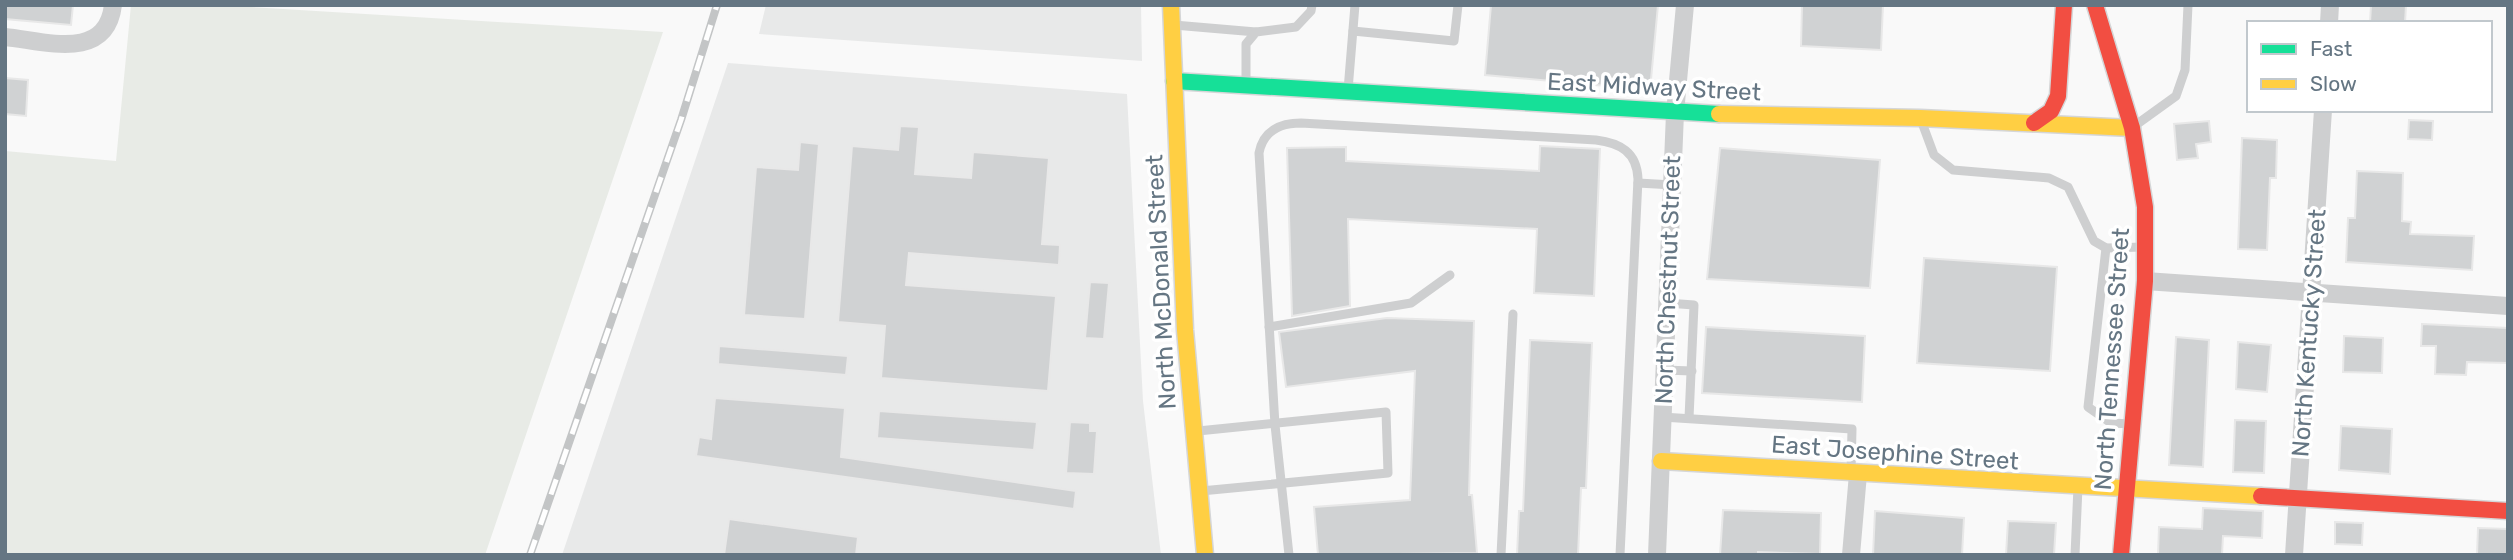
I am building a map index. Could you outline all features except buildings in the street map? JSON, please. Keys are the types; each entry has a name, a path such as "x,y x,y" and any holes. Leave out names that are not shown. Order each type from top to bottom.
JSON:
{"street":[{"path":"5,37 84,43 98,38 108,27 113,5"},
{"name":"North McDonald Street","path":"1171,5 1178,221 1205,555"},
{"name":"North Chestnut Street","path":"1657,555 1675,113 1685,5"},
{"path":"2034,123 2051,111 2058,96 2064,5"},
{"name":"North Tennessee Street","path":"2095,5 2132,128 2146,207 2146,281 2120,555"},
{"name":"East Midway Street","path":"1174,81 1675,113 1920,118 2132,128"},
{"name":"North Kentucky Street","path":"2294,555 2323,112"},
{"path":"2146,281 2508,306"},
{"name":"East Josephine Street","path":"1661,461 2508,511"},
{"path":"1852,555 1854,474"}],"lane":[{"path":"1171,25 1256,32 1296,27 1311,11 1312,5"},
{"path":"1348,91 1355,5"},
{"path":"1353,31 1454,41 1458,5"},
{"path":"2132,128 2176,96 2185,70 2188,5"},
{"path":"1245,85 1246,44 1256,32"},
{"path":"1920,118 1934,155 1953,170 2049,178 2068,187 2094,241 2106,248 2147,246"},
{"path":"1289,555 1275,425 1259,153 1270,131 1289,123 1611,142 1622,146 1634,158 1638,167 1638,183 1620,555"},
{"path":"1638,183 1673,185"},
{"path":"2106,248 2088,407 2111,423 2132,424"},
{"path":"1269,327 1411,303 1450,275"},
{"path":"1667,303 1695,305 1689,418"},
{"path":"1501,555 1513,314"},
{"path":"1664,370 1692,371"},
{"path":"1193,431 1386,412 1388,473 1199,492"},
{"path":"1662,417 1852,429 1854,474"},
{"path":"2075,555 2078,487"}],"shaded area":[{"path":"131,5 217,5 663,32 485,555 5,555 5,151 116,161"},
{"path":"766,5 1141,5 1142,61 759,34"},
{"path":"728,63 1127,94 1143,401 1161,555 562,555"}],"railway":[{"path":"530,555 681,120 717,5"}],"traffic: fast":[{"path":"1174,81 1719,114"}],"traffic: slow":[{"path":"1171,5 1185,330 1205,555"},
{"path":"1719,114 1920,118 2132,128"},
{"path":"1661,461 2261,496"}],"traffic: jam":[{"path":"2034,123 2051,111 2058,96 2064,5"},
{"path":"2095,5 2132,128 2145,207 2145,281 2121,555"},
{"path":"2261,496 2508,511"}]}
